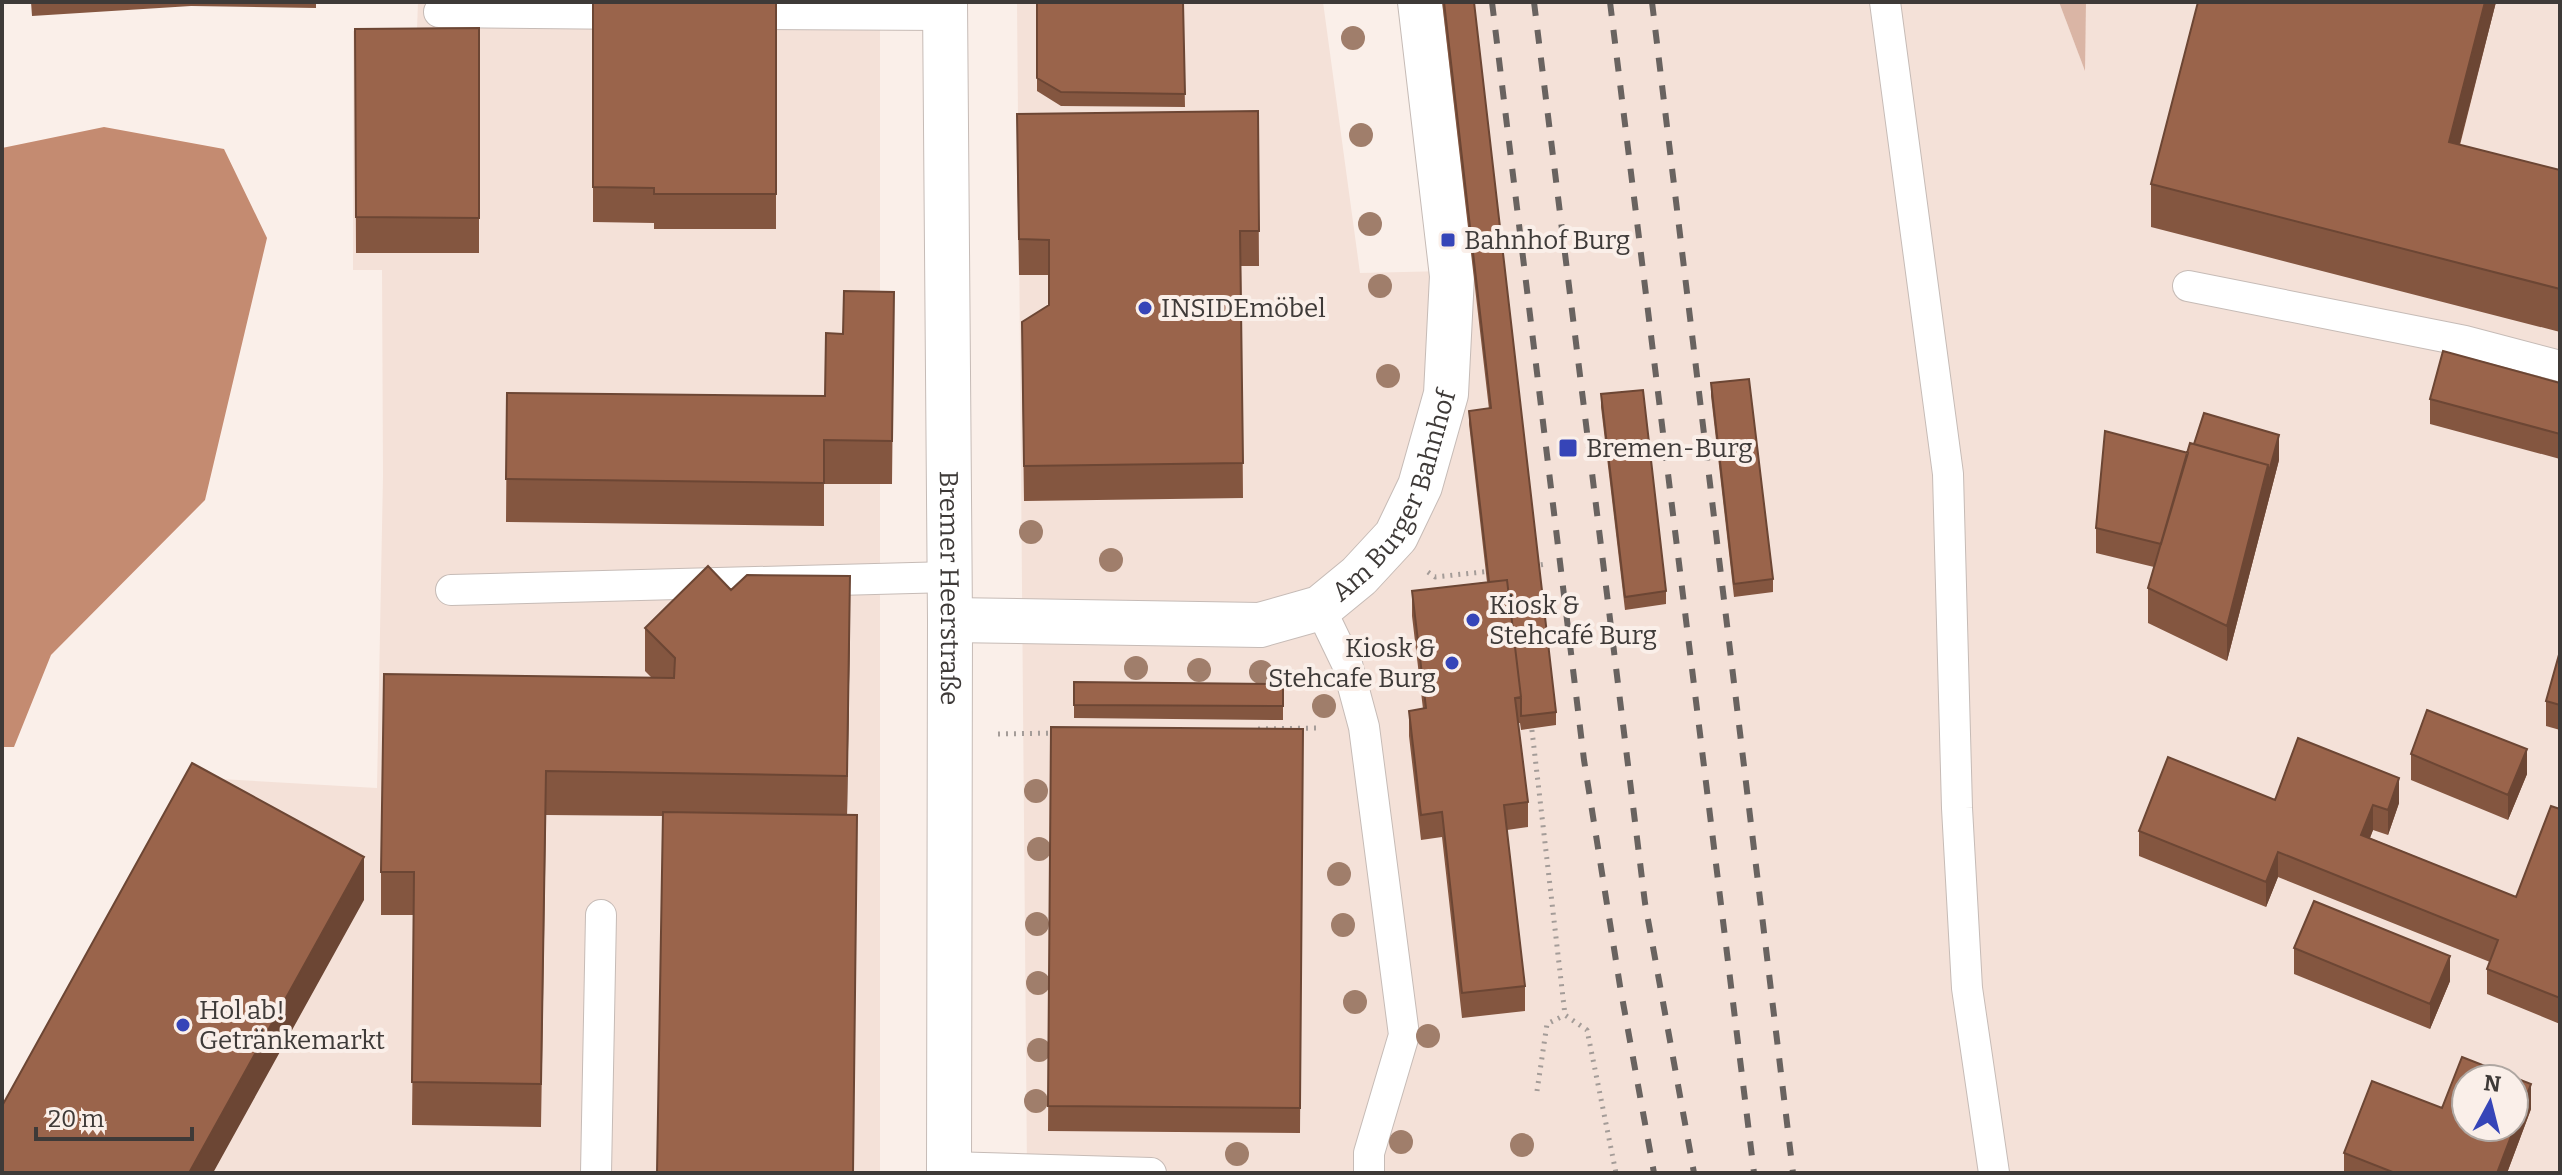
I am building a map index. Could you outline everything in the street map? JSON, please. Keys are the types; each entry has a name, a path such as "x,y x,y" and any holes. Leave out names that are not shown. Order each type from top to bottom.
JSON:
{"main road":[{"name":"Am Burger Bahnhof","path":"950,620 1260,625 1320,608 1359,576 1396,536 1420,486 1446,394 1452,276 1420,2"},
{"name":"Bremer Heerstraße","path":"945,9 950,577 949,1170"}],"lane":[{"path":"1885,2 1948,474 1957,808 1966,973 1994,1173"},
{"path":"708,14 945,9"},
{"path":"439,12 660,14"},
{"path":"2188,286 2465,341 2560,366"},
{"path":"451,590 950,577"},
{"path":"1320,608 1347,664 1364,727 1404,1035 1369,1153 1369,1173"},
{"path":"596,1173 601,915"},
{"path":"949,1170 1151,1173"}],"path":[{"path":"1388,545 1435,577 1495,570"},
{"path":"1522,567 1546,564"},
{"path":"1530,715 1565,1015 1587,1030 1616,1173"},
{"path":"1252,729 1364,727"},
{"path":"949,735 1061,733"},
{"path":"1537,1091 1547,1024 1565,1015"}],"shaded area":[{"path":"418,2 880,2 880,1173 2,1173 186,777 377,788 383,476 382,270 353,270 353,31 417,29"},
{"path":"1017,2 1323,2 1360,273 1447,271 1437,2 2059,2 2084,68 2086,2 2560,2 2560,1173 1027,1173"},
{"path":"2059,2 2086,2 2085,71"},
{"path":"104,127 224,149 267,238 205,500 51,655 14,747 2,747 2,148"}],"building":[{"path":"593,2 776,2 776,194 654,194 654,188 593,187"},
{"path":"1037,2 1183,2 1185,94 1061,92 1037,78"},
{"path":"1444,2 1474,2 1556,712 1521,716 1507,580 1489,582 1469,411 1491,408"},
{"path":"2198,2 2485,2 2449,142 2560,170 2560,289 2151,184"},
{"path":"479,28 479,218 356,217 355,29"},
{"name":"INSIDEmöbel","path":"1258,111 1259,231 1240,231 1243,463 1024,466 1022,322 1049,305 1049,240 1019,239 1017,114"},
{"path":"844,291 894,292 892,441 824,440 824,483 506,479 507,393 825,396 826,333 843,334"},
{"path":"2443,351 2560,383 2560,434 2430,399"},
{"path":"1749,379 1773,579 1734,584 1711,383"},
{"path":"1643,390 1666,591 1625,597 1601,394"},
{"path":"2204,413 2279,435 2268,475 2268,465 2194,444"},
{"path":"2105,431 2188,453 2161,544 2096,528"},
{"path":"2190,443 2268,465 2227,626 2148,588"},
{"path":"708,566 731,590 747,575 850,576 847,776 546,771 541,1084 412,1082 414,872 381,872 384,674 674,678 675,658 645,628"},
{"path":"1507,580 1521,697 1515,698 1528,802 1504,805 1525,986 1462,993 1442,812 1421,815 1409,711 1426,708 1412,591"},
{"path":"2560,651 2560,705 2546,701"},
{"path":"1074,682 1283,684 1283,706 1074,705"},
{"path":"2427,710 2527,749 2508,795 2411,754"},
{"path":"1051,727 1303,729 1300,1108 1048,1106"},
{"path":"2298,738 2399,778 2388,810 2373,805 2361,835 2516,897 2551,806 2560,809 2560,998 2487,969 2498,940 2278,852 2266,882 2139,831 2168,757 2275,800"},
{"name":"Hol ab! Getränkemarkt","path":"192,763 364,857 189,1173 2,1173 2,1106"},
{"path":"663,812 857,815 853,1173 657,1173"},
{"path":"2314,901 2450,956 2430,1004 2294,948"},
{"path":"2462,1057 2477,1063 2460,1063"},
{"path":"2372,1081 2442,1108 2450,1088 2450,1143 2508,1143 2497,1173 2395,1173 2344,1153"}],"railway":[{"path":"1492,2 1584,760 1654,1173"},
{"path":"1534,2 1645,903 1694,1173"},
{"path":"1610,2 1754,1173"},
{"path":"1652,2 1793,1173"}],"place":[{"name":"Bahnhof Burg","path":"1448,240"},
{"name":"INSIDEmöbel","path":"1145,308"},
{"name":"Bremen-Burg","path":"1568,448"},
{"name":"Kiosk & Stehcafé Burg","path":"1473,620"},
{"name":"Kiosk & Stehcafe Burg","path":"1452,663"},
{"name":"Hol ab! Getränkemarkt","path":"183,1025"}]}
